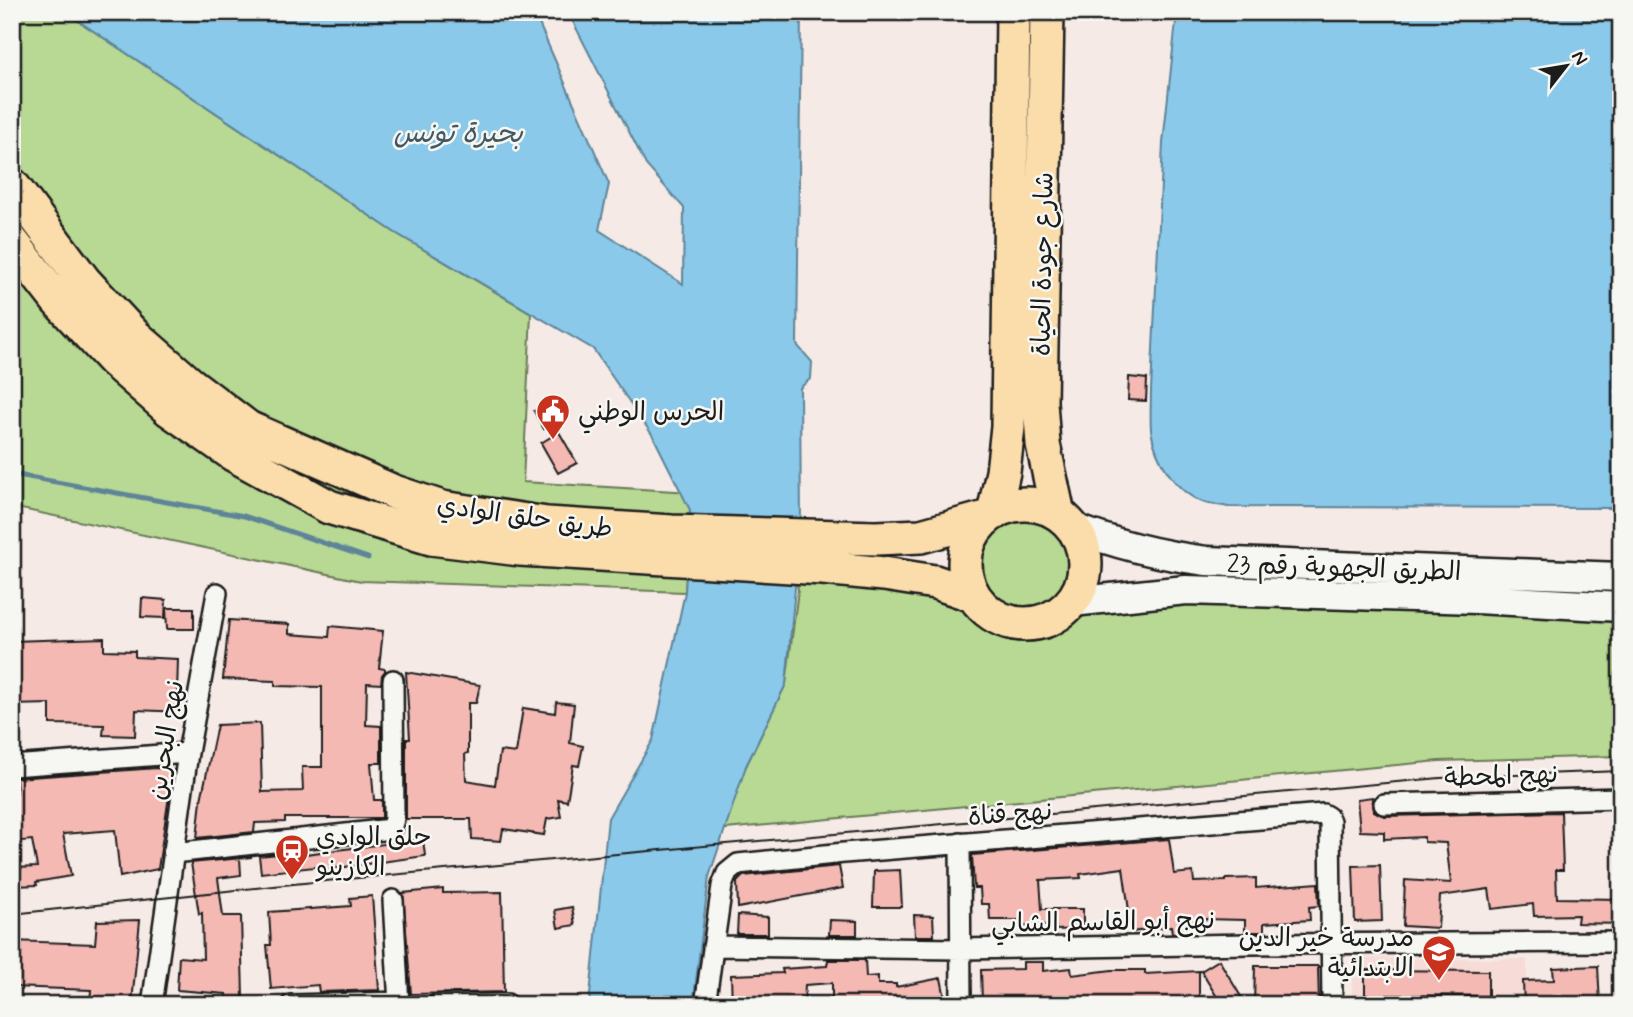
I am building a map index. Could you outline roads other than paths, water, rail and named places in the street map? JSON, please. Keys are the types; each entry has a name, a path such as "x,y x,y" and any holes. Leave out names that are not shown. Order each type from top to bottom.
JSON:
{"highway":[{"name":"شارع جودة الحياة","path":"990,515 1003,472 1008,427 1013,12"},
{"name":"شارع جودة الحياة","path":"1046,12 1040,402 1043,444 1065,521"},
{"name":"طريق حلق الوادي","path":"12,186 84,281 134,335 190,384 248,428 394,492 442,508 671,546"},
{"name":"طريق حلق الوادي","path":"12,242 58,301 113,360 170,410 233,454 328,508 431,538 520,549 671,546 822,552 973,595"},
{"name":"الطريق الجهوية رقم 23","path":"990,515 1010,506 1027,504 1043,507 1065,521"},
{"name":"طريق حلق الوادي","path":"822,552 876,538 920,536 990,515"},
{"path":"973,595 966,576 966,554 973,534 990,515"},
{"path":"1065,521 1082,545 1086,565 1082,585 1072,602"},
{"name":"الطريق الجهوية رقم 23","path":"973,595 986,610 1002,620 1021,625 1040,623 1058,615 1072,602"}],"main road":[{"name":"الطريق الجهوية رقم 23","path":"1065,521 1109,542 1153,554 1207,561 1621,577"},
{"name":"الطريق الجهوية رقم 23","path":"1072,602 1186,590 1476,599 1621,607"}],"street":[{"name":"نهج البحرين","path":"152,1005 188,753 217,593"},
{"path":"173,853 391,829 394,819 393,680"},
{"path":"12,766 188,753"},
{"name":"نهج المحطة","path":"1384,804 1620,798"},
{"name":"نهج قناة","path":"713,946 724,876 738,864 960,843 1325,815 1330,821 1330,943"},
{"path":"960,843 961,1005"},
{"path":"291,1005 399,1003 393,900"},
{"path":"1330,943 1332,1005"},
{"name":"نهج أبو القاسم الشابي","path":"713,946 961,949 1330,943 1621,943"},
{"path":"705,1005 713,946"},
{"path":"437,1005 507,1004"}],"water":[{"name":"بحيرة تونس","path":"65,12 534,12 609,184 599,230 683,284 684,208 646,165 568,12 801,12 797,345 812,362 811,378 800,388 801,524 786,684 746,766 709,877 693,1005 589,1005 608,818 653,740 685,592 690,510 653,436 593,349 394,232"},
{"path":"1177,12 1621,12 1621,508 1228,507 1205,503 1176,483 1162,463 1153,441 1151,390 1163,143"}],"waterway":[{"path":"12,474 244,516 368,558"}],"tram line":[{"path":"12,914 293,884 1440,778 1621,771"}],"place":[{"name":"الحرس الوطني","path":"553,441"},
{"name":"حلق الوادي الكازينو","path":"292,881"},
{"name":"مدرسة خير الدين الابتدائية","path":"1439,982"}]}
